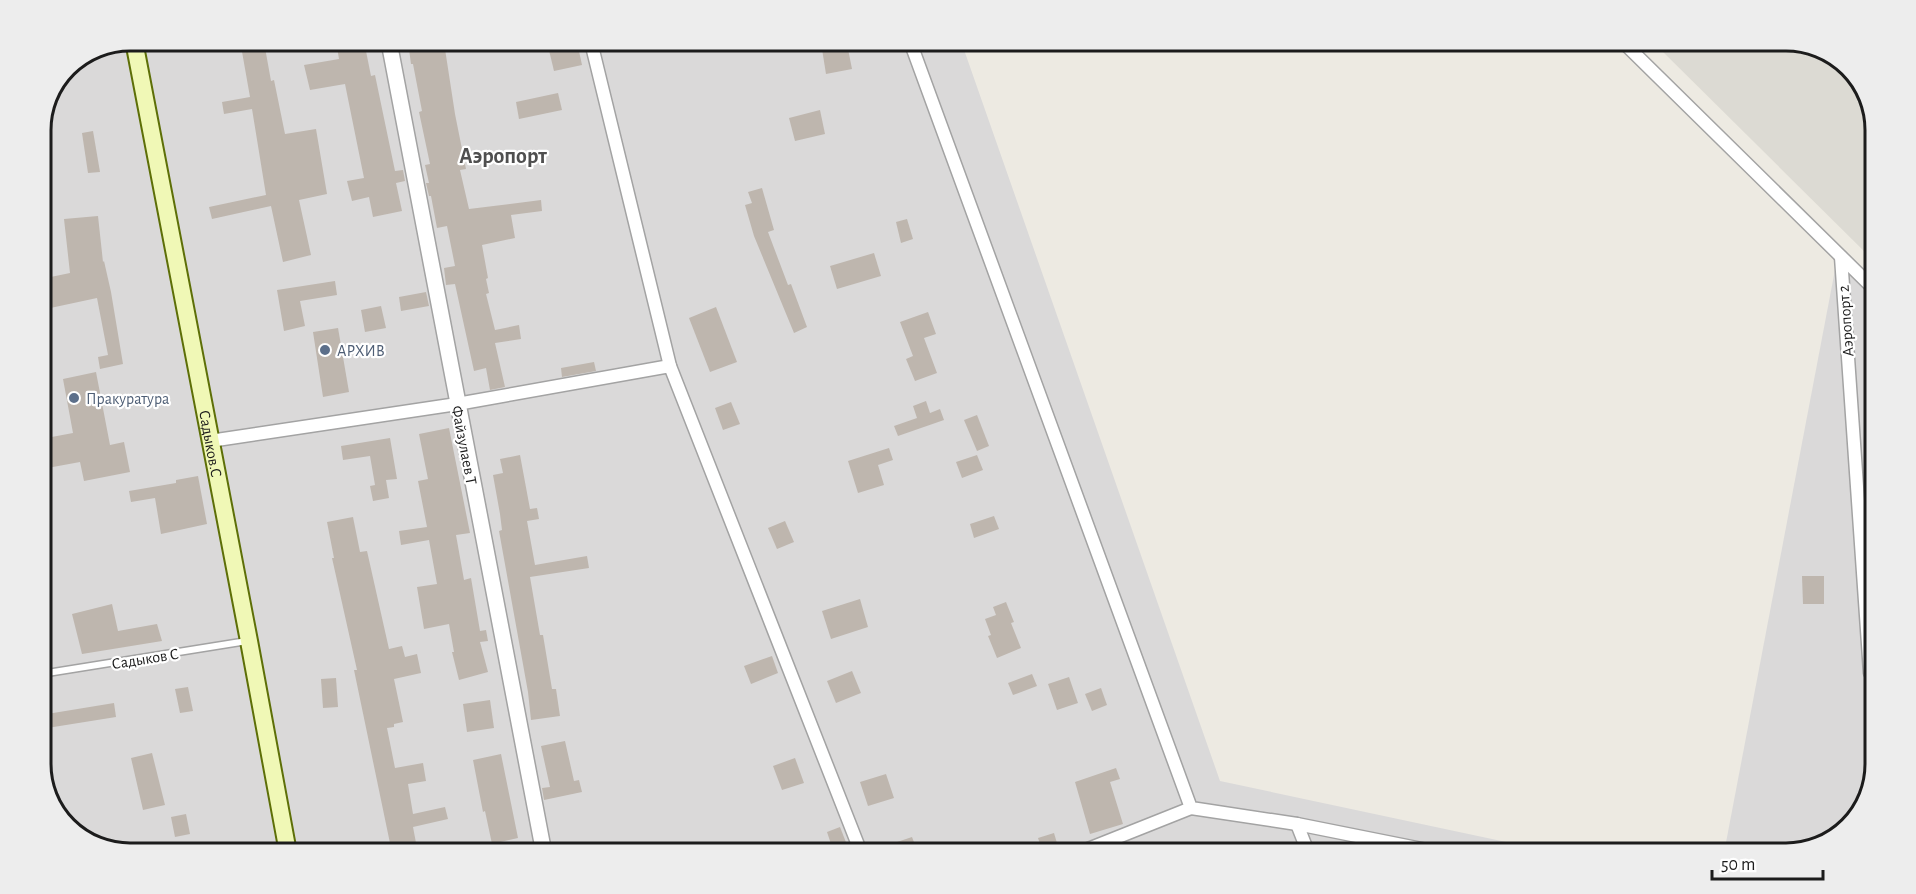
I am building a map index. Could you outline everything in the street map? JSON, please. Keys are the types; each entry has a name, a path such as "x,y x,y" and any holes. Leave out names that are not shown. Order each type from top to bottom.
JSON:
{"main road":[{"name":"Садыков.С","path":"136,51 286,843"}],"street":[{"name":"Файзулаев Т","path":"391,51 542,843"},
{"path":"593,51 670,366 857,843"},
{"path":"914,51 1191,808"},
{"path":"1632,51 1865,280"},
{"name":"Аэропорт 2","path":"1841,257 1865,601"},
{"path":"210,441 457,404 670,366"},
{"path":"1102,843 1191,808 1297,824 1392,843"},
{"path":"1297,824 1304,843"}],"lane":[{"name":"Садыков С","path":"51,672 249,641"}],"shaded area":[{"path":"130,51 964,51 1220,781 1511,843 130,843 100,837 91,832 78,823 64,808 55,789 51,769 51,125 59,95 67,82 91,62 105,55"},
{"path":"1662,51 1786,51 1816,57 1834,67 1852,86 1857,95 1865,125 1865,252"},
{"path":"1838,254 1865,282 1865,764 1863,779 1859,794 1845,816 1821,835 1786,843 1726,843"}],"building":[{"path":"242,51 266,51 285,134 316,129 327,194 299,200 311,255 283,262 271,206 212,219 209,207 266,195 252,109 224,114 222,102 250,97"},
{"path":"338,51 366,51 371,76 375,75 395,171 403,170 405,181 396,183 402,211 373,217 369,197 352,201 347,181 364,178 345,84 310,90 304,65 339,59"},
{"path":"409,51 445,51 466,169 460,170 469,209 541,200 542,211 511,215 515,238 482,245 488,278 486,279 489,293 486,294 495,330 519,325 521,339 495,343 505,387 490,390 486,368 474,371 455,284 446,285 444,268 455,266 447,226 437,228 426,183 429,183 425,165 430,164 419,112 422,111 413,64 411,64"},
{"path":"549,51 579,51 582,65 554,71"},
{"path":"822,51 848,51 852,69 826,74"},
{"path":"558,93 562,110 519,119 516,102"},
{"path":"820,110 825,134 795,141 789,118"},
{"path":"93,131 100,172 88,173 82,133"},
{"path":"762,188 774,230 768,232 807,327 794,333 754,236 745,205 752,203 748,192"},
{"path":"98,216 103,262 111,292 123,364 100,369 98,357 108,355 97,298 51,308 51,277 70,273 64,219"},
{"path":"907,219 913,239 901,243 896,222"},
{"path":"874,253 881,276 837,289 830,266"},
{"path":"335,281 337,295 300,301 305,326 284,331 277,290"},
{"path":"426,292 429,306 401,311 399,297"},
{"path":"381,306 386,328 365,332 361,310"},
{"path":"716,307 737,362 710,372 689,318"},
{"path":"928,312 936,334 924,338 937,373 915,381 906,359 913,356 900,322"},
{"path":"338,328 349,392 323,397 313,332"},
{"path":"594,362 596,371 562,377 561,368"},
{"path":"96,372 110,445 124,442 130,472 84,481 80,462 51,467 51,437 73,433 63,379"},
{"path":"926,401 930,413 940,409 944,420 898,436 894,426 917,418 913,406"},
{"path":"731,402 740,424 723,430 715,408"},
{"path":"977,415 989,446 977,451 964,420"},
{"path":"449,428 470,533 456,535 464,580 471,578 480,631 486,630 488,641 480,642 488,672 459,680 452,652 454,652 449,624 424,629 417,587 437,584 429,540 401,545 399,531 427,527 418,481 428,479 419,434"},
{"path":"390,438 397,479 386,480 389,498 373,501 370,486 375,485 370,456 343,460 341,446"},
{"path":"889,448 893,460 878,465 884,485 858,493 848,461"},
{"path":"520,455 530,509 537,508 539,519 527,521 535,565 587,556 589,568 530,577 540,635 543,635 552,689 556,689 560,716 531,720 499,531 502,530 493,475 503,473 500,459"},
{"path":"977,455 983,470 962,478 956,462"},
{"path":"198,476 207,524 161,534 155,498 131,502 129,491 176,483 176,480"},
{"path":"994,516 999,529 974,538 970,524"},
{"path":"353,517 360,552 367,551 389,649 402,646 405,657 417,654 421,673 394,679 403,722 387,728 395,768 423,763 426,781 408,784 413,814 445,807 448,819 413,827 416,843 390,843 354,670 357,670 332,558 334,558 327,522"},
{"path":"785,521 794,542 777,549 768,528"},
{"path":"1802,576 1824,576 1824,604 1803,604"},
{"path":"860,599 868,627 831,639 822,611"},
{"path":"1006,602 1021,648 997,658 988,636 991,635 985,619 996,615 993,607"},
{"path":"112,604 118,631 157,624 162,641 82,654 72,614"},
{"path":"772,656 778,673 751,684 744,666"},
{"path":"852,671 861,693 836,703 827,681"},
{"path":"1032,674 1037,686 1013,695 1008,683"},
{"path":"1069,677 1078,703 1057,710 1048,684"},
{"path":"336,678 338,707 323,708 321,679"},
{"path":"188,687 193,711 180,713 175,689"},
{"path":"1101,688 1107,705 1092,711 1085,694"},
{"path":"490,700 494,728 467,732 463,704"},
{"path":"114,703 116,717 51,727 51,713"},
{"path":"565,741 574,781 579,780 582,792 544,800 542,788 550,787 541,746"},
{"path":"152,753 165,805 143,810 131,758"},
{"path":"501,754 518,838 492,843 473,760"},
{"path":"795,758 804,783 782,790 773,766"},
{"path":"1116,768 1120,779 1110,782 1123,824 1090,834 1075,782"},
{"path":"886,774 894,798 868,806 860,782"},
{"path":"186,814 190,834 175,837 171,817"},
{"path":"840,827 846,843 831,843 827,832"},
{"path":"1054,833 1057,843 1040,843 1038,838"},
{"path":"912,837 914,843 894,843"}],"place":[{"name":"АРХИВ","path":"325,350"},
{"name":"Пракуратура","path":"74,398"}],"district":[{"name":"Аэропорт","path":"503,155"}]}
